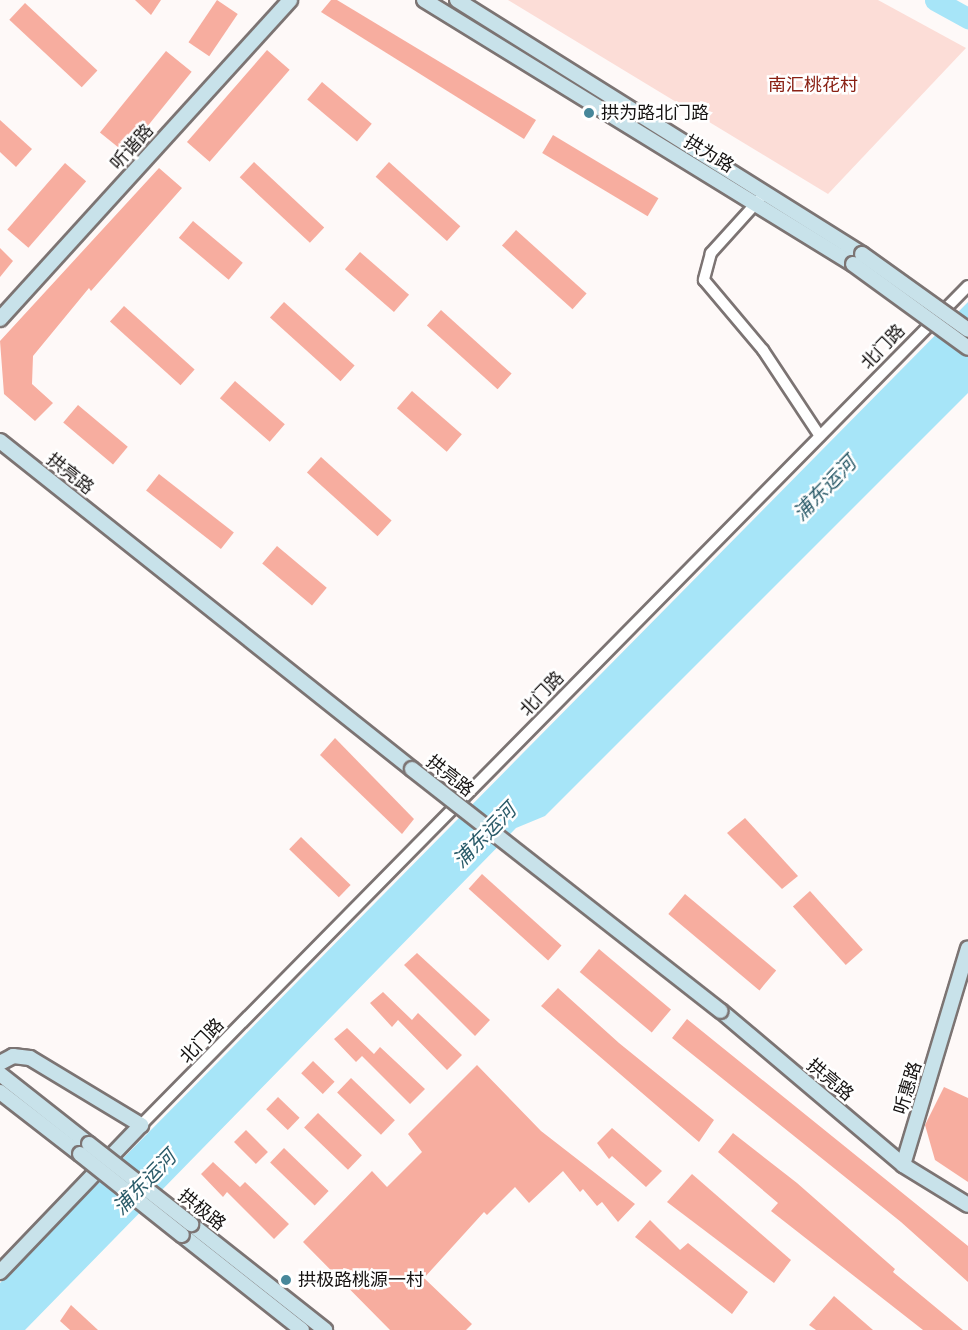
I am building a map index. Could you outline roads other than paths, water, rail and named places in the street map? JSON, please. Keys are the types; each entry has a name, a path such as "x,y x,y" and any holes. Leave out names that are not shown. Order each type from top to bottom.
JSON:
{"street":[{"name":"听谐路","path":"0,319 290,0"},
{"name":"拱为路","path":"424,0 760,198"},
{"name":"拱为路","path":"457,0 760,198 968,330"},
{"path":"760,198 711,253 704,280 763,350 820,436"},
{"name":"拱为路","path":"857,259 968,348"},
{"name":"北门路","path":"0,1272 141,1125 968,286"},
{"name":"拱亮路","path":"0,441 721,1011 903,1165"},
{"name":"听惠路","path":"903,1165 968,949"},
{"path":"0,1063 13,1056 30,1058 141,1125"},
{"name":"拱极路","path":"0,1074 182,1235 302,1330"},
{"name":"拱极路","path":"0,1092 191,1224 325,1330"},
{"path":"903,1165 968,1205"}],"water":[{"name":"浦东运河","path":"968,302 968,393 545,816 516,828 25,1330 0,1330 0,1283"}],"waterway":[{"path":"935,0 968,18"}],"place":[{"name":"拱为路北门路","path":"589,113"},
{"name":"拱极路桃源一村","path":"286,1280"}],"park label":[{"name":"南汇桃花村","path":"813,85"}]}
